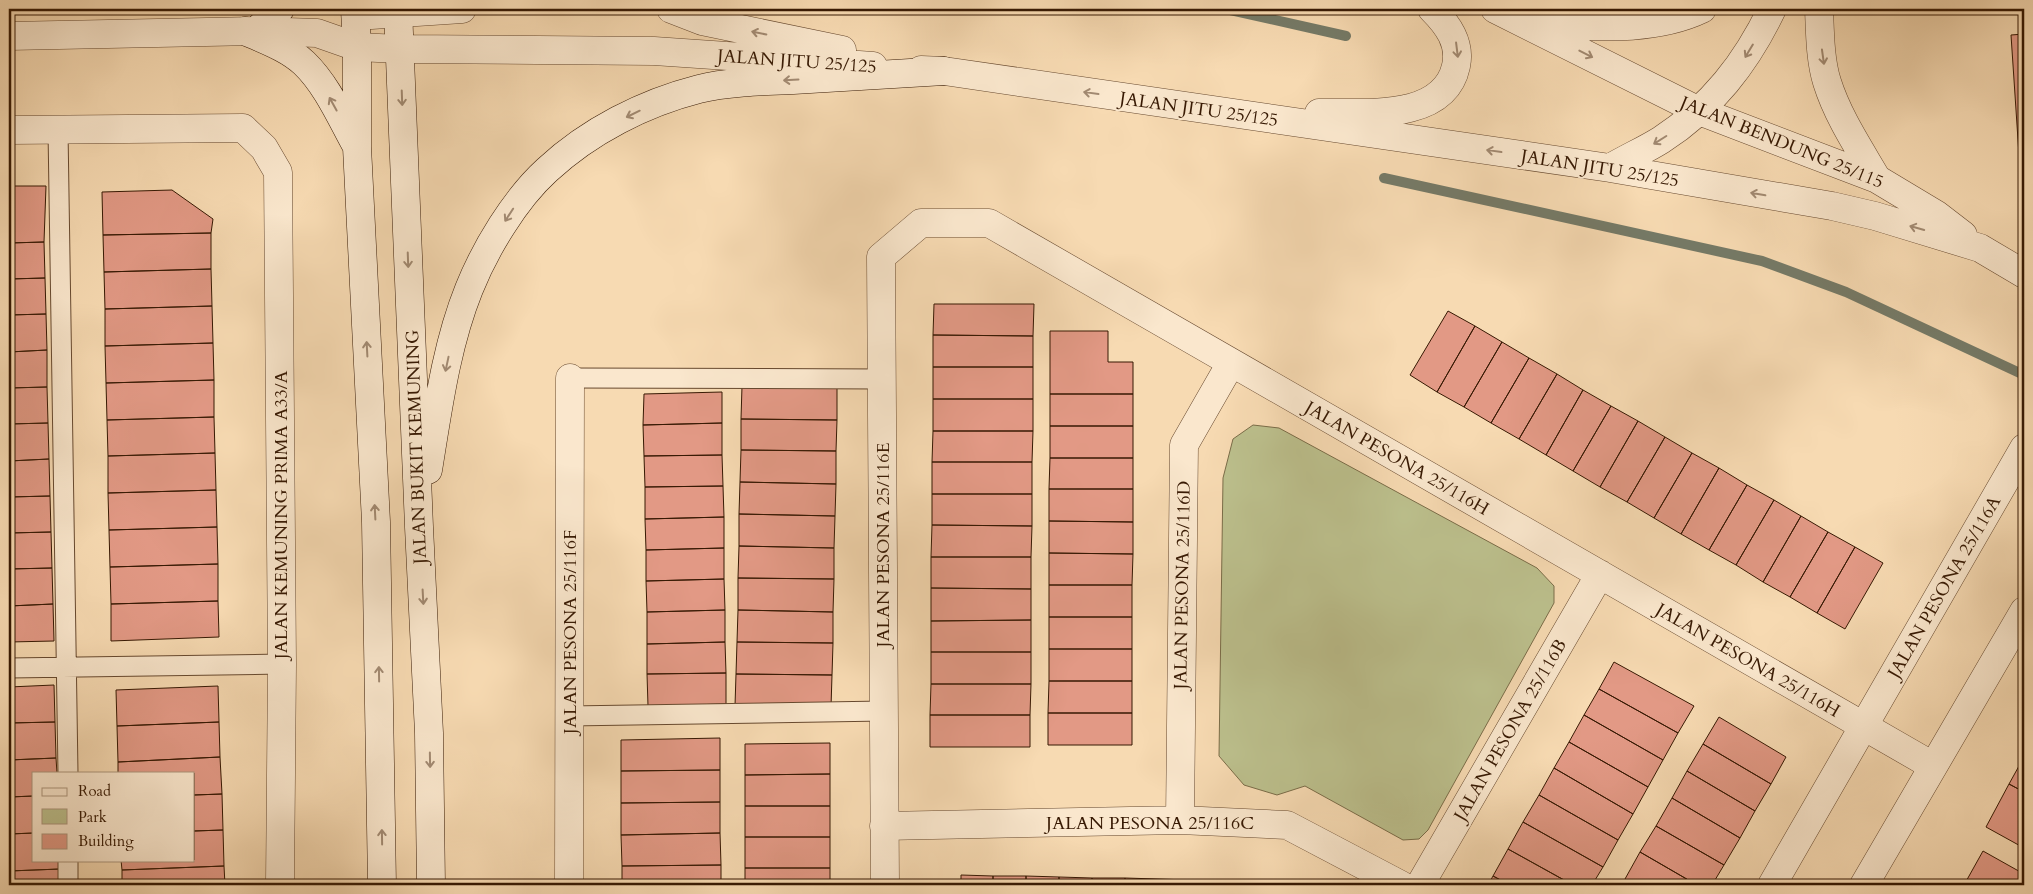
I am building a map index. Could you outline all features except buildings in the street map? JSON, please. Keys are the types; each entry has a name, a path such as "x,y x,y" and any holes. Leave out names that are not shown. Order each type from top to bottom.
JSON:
{"street":[{"path":"250,31 280,9"},
{"path":"9,36 250,31 317,33 355,12 462,9"},
{"path":"671,9 702,21 944,71"},
{"path":"1245,116 1399,111 1420,106 1440,95 1454,77 1458,56 1455,40 1432,9"},
{"name":"JALAN BENDUNG 25/115","path":"1495,9 1527,23 1700,112 1878,179 1937,215 1980,248"},
{"path":"1527,23 1605,26 1650,24 1690,15 1702,9"},
{"path":"1610,168 1662,140 1700,112 1736,73 1772,9"},
{"path":"1819,9 1820,35 1827,82 1848,131 1878,179"},
{"name":"JALAN BUKIT KEMUNING","path":"398,11 429,733 432,885"},
{"path":"355,12 358,47 357,147 376,522 382,885"},
{"path":"250,31 282,48 304,63 330,98 357,147"},
{"name":"JALAN JITU 25/125","path":"317,33 358,47 654,51 944,71 1610,168 1875,216 1980,248 2022,268"},
{"path":"419,527 449,354 469,289 497,234 516,204 547,170 596,132 648,107 700,88 756,82 944,71"},
{"name":"JALAN KEMUNING PRIMA A33/A","path":"9,130 243,128 264,148 278,172 282,664 280,885"},
{"name":"JALAN PESONA 25/116H","path":"921,224 989,224 1933,766"},
{"name":"JALAN PESONA 25/116E","path":"885,885 881,257 921,224"},
{"name":"JALAN PESONA 25/116D","path":"1180,820 1184,445 1231,363"},
{"name":"JALAN PESONA 25/116F","path":"569,885 570,378"},
{"name":"JALAN PESONA 25/116A","path":"1772,885 2024,448"},
{"name":"JALAN PESONA 25/116B","path":"1420,885 1600,574"},
{"path":"1864,885 2024,611"},
{"name":"JALAN PESONA 25/116C","path":"884,826 1180,820 1287,825 1401,885"}],"lane":[{"path":"58,130 68,669 68,772"},
{"path":"570,378 882,379"},
{"path":"9,668 68,669 282,664"},
{"path":"570,716 884,711"},
{"path":"68,862 68,885"}],"green space":[{"path":"1253,425 1279,428 1537,568 1554,586 1554,603 1428,830 1419,839 1403,840 1305,786 1277,795 1244,785 1219,756 1223,478 1233,439"}],"waterway":[{"path":"1226,9 1346,36"},
{"path":"1384,178 1762,261 1846,292 2024,375"}]}
